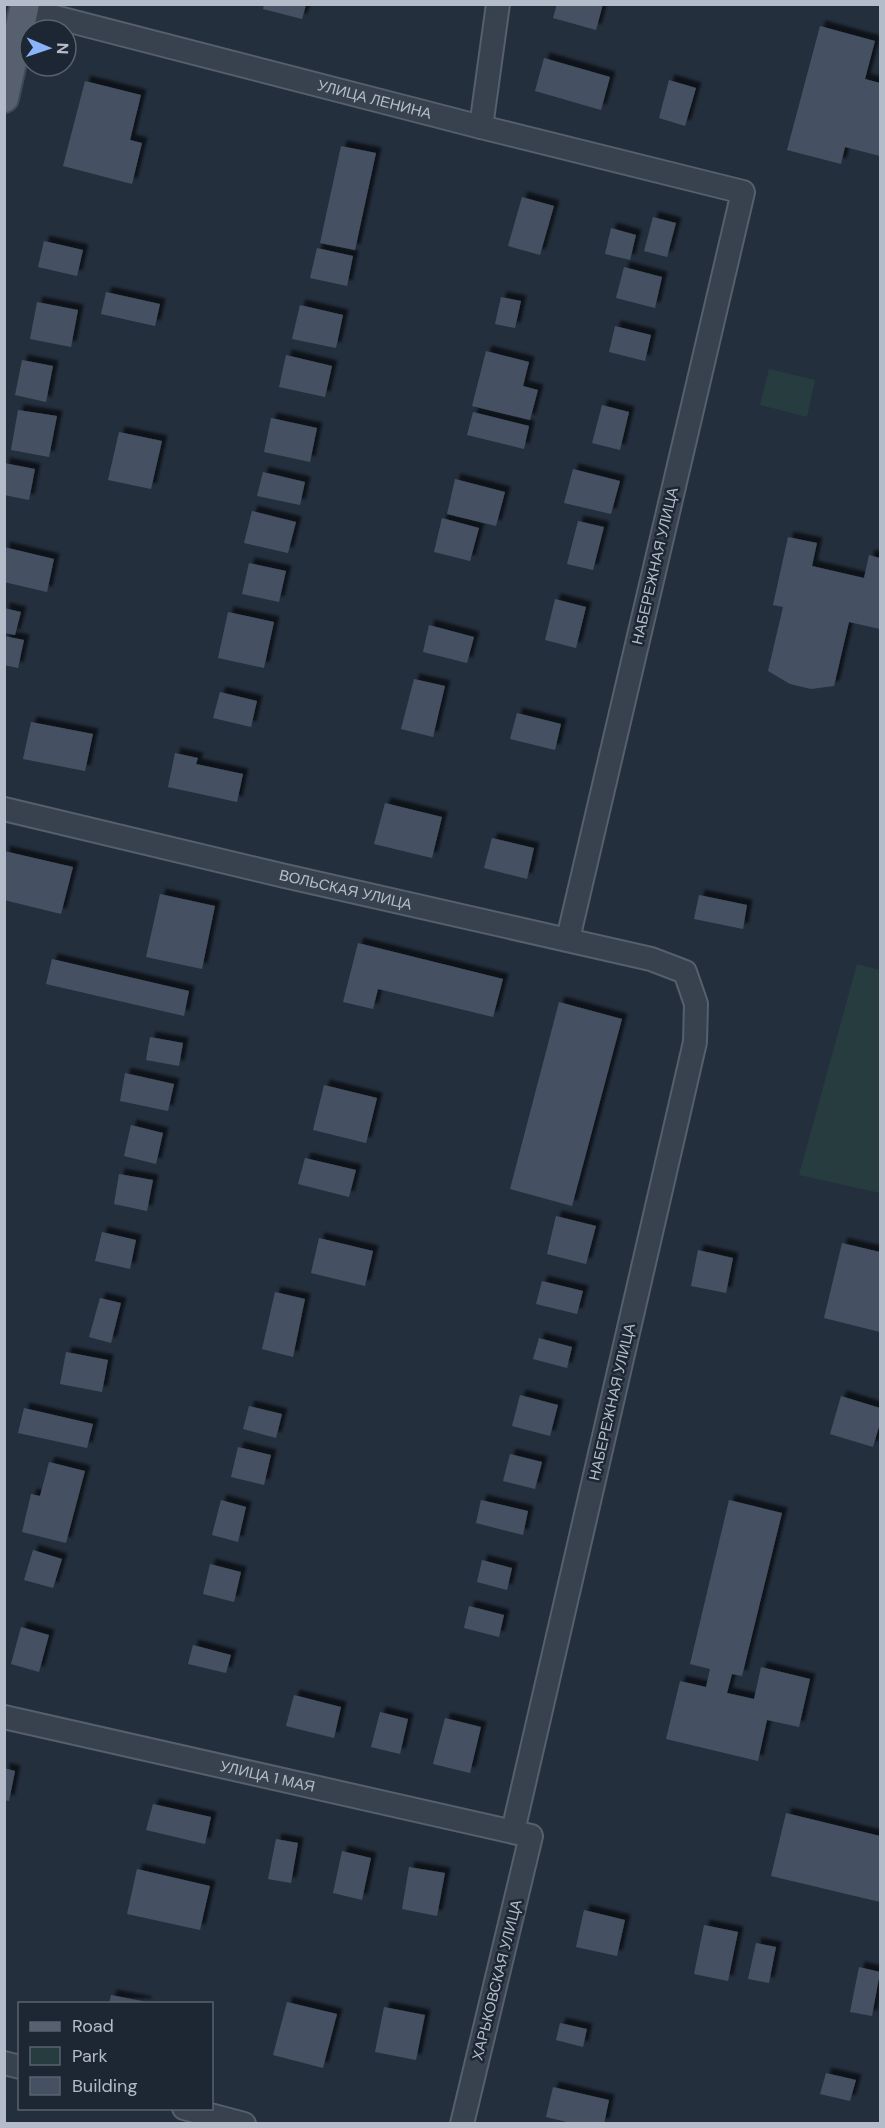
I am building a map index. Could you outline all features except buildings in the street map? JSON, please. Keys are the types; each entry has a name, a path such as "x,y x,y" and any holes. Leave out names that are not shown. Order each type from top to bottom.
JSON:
{"main road":[{"path":"4,98 19,6"}],"street":[{"path":"481,127 498,4"},
{"name":"УЛИЦА ЛЕНИНА","path":"19,6 481,127 743,192"},
{"name":"НАБЕРЕЖНАЯ УЛИЦА","path":"567,939 743,192"},
{"name":"ВОЛЬСКАЯ УЛИЦА","path":"4,809 285,876 651,959 685,972"},
{"name":"НАБЕРЕЖНАЯ УЛИЦА","path":"522,1834 695,1042 696,1004 685,972"},
{"name":"УЛИЦА 1 МАЯ","path":"4,1717 522,1834"},
{"name":"ХАРЬКОВСКАЯ УЛИЦА","path":"462,2124 522,1834"},
{"path":"188,2110 244,2124"}],"green space":[{"path":"769,369 815,380 807,417 760,405"},
{"path":"857,964 880,970 880,1193 799,1175"}]}
